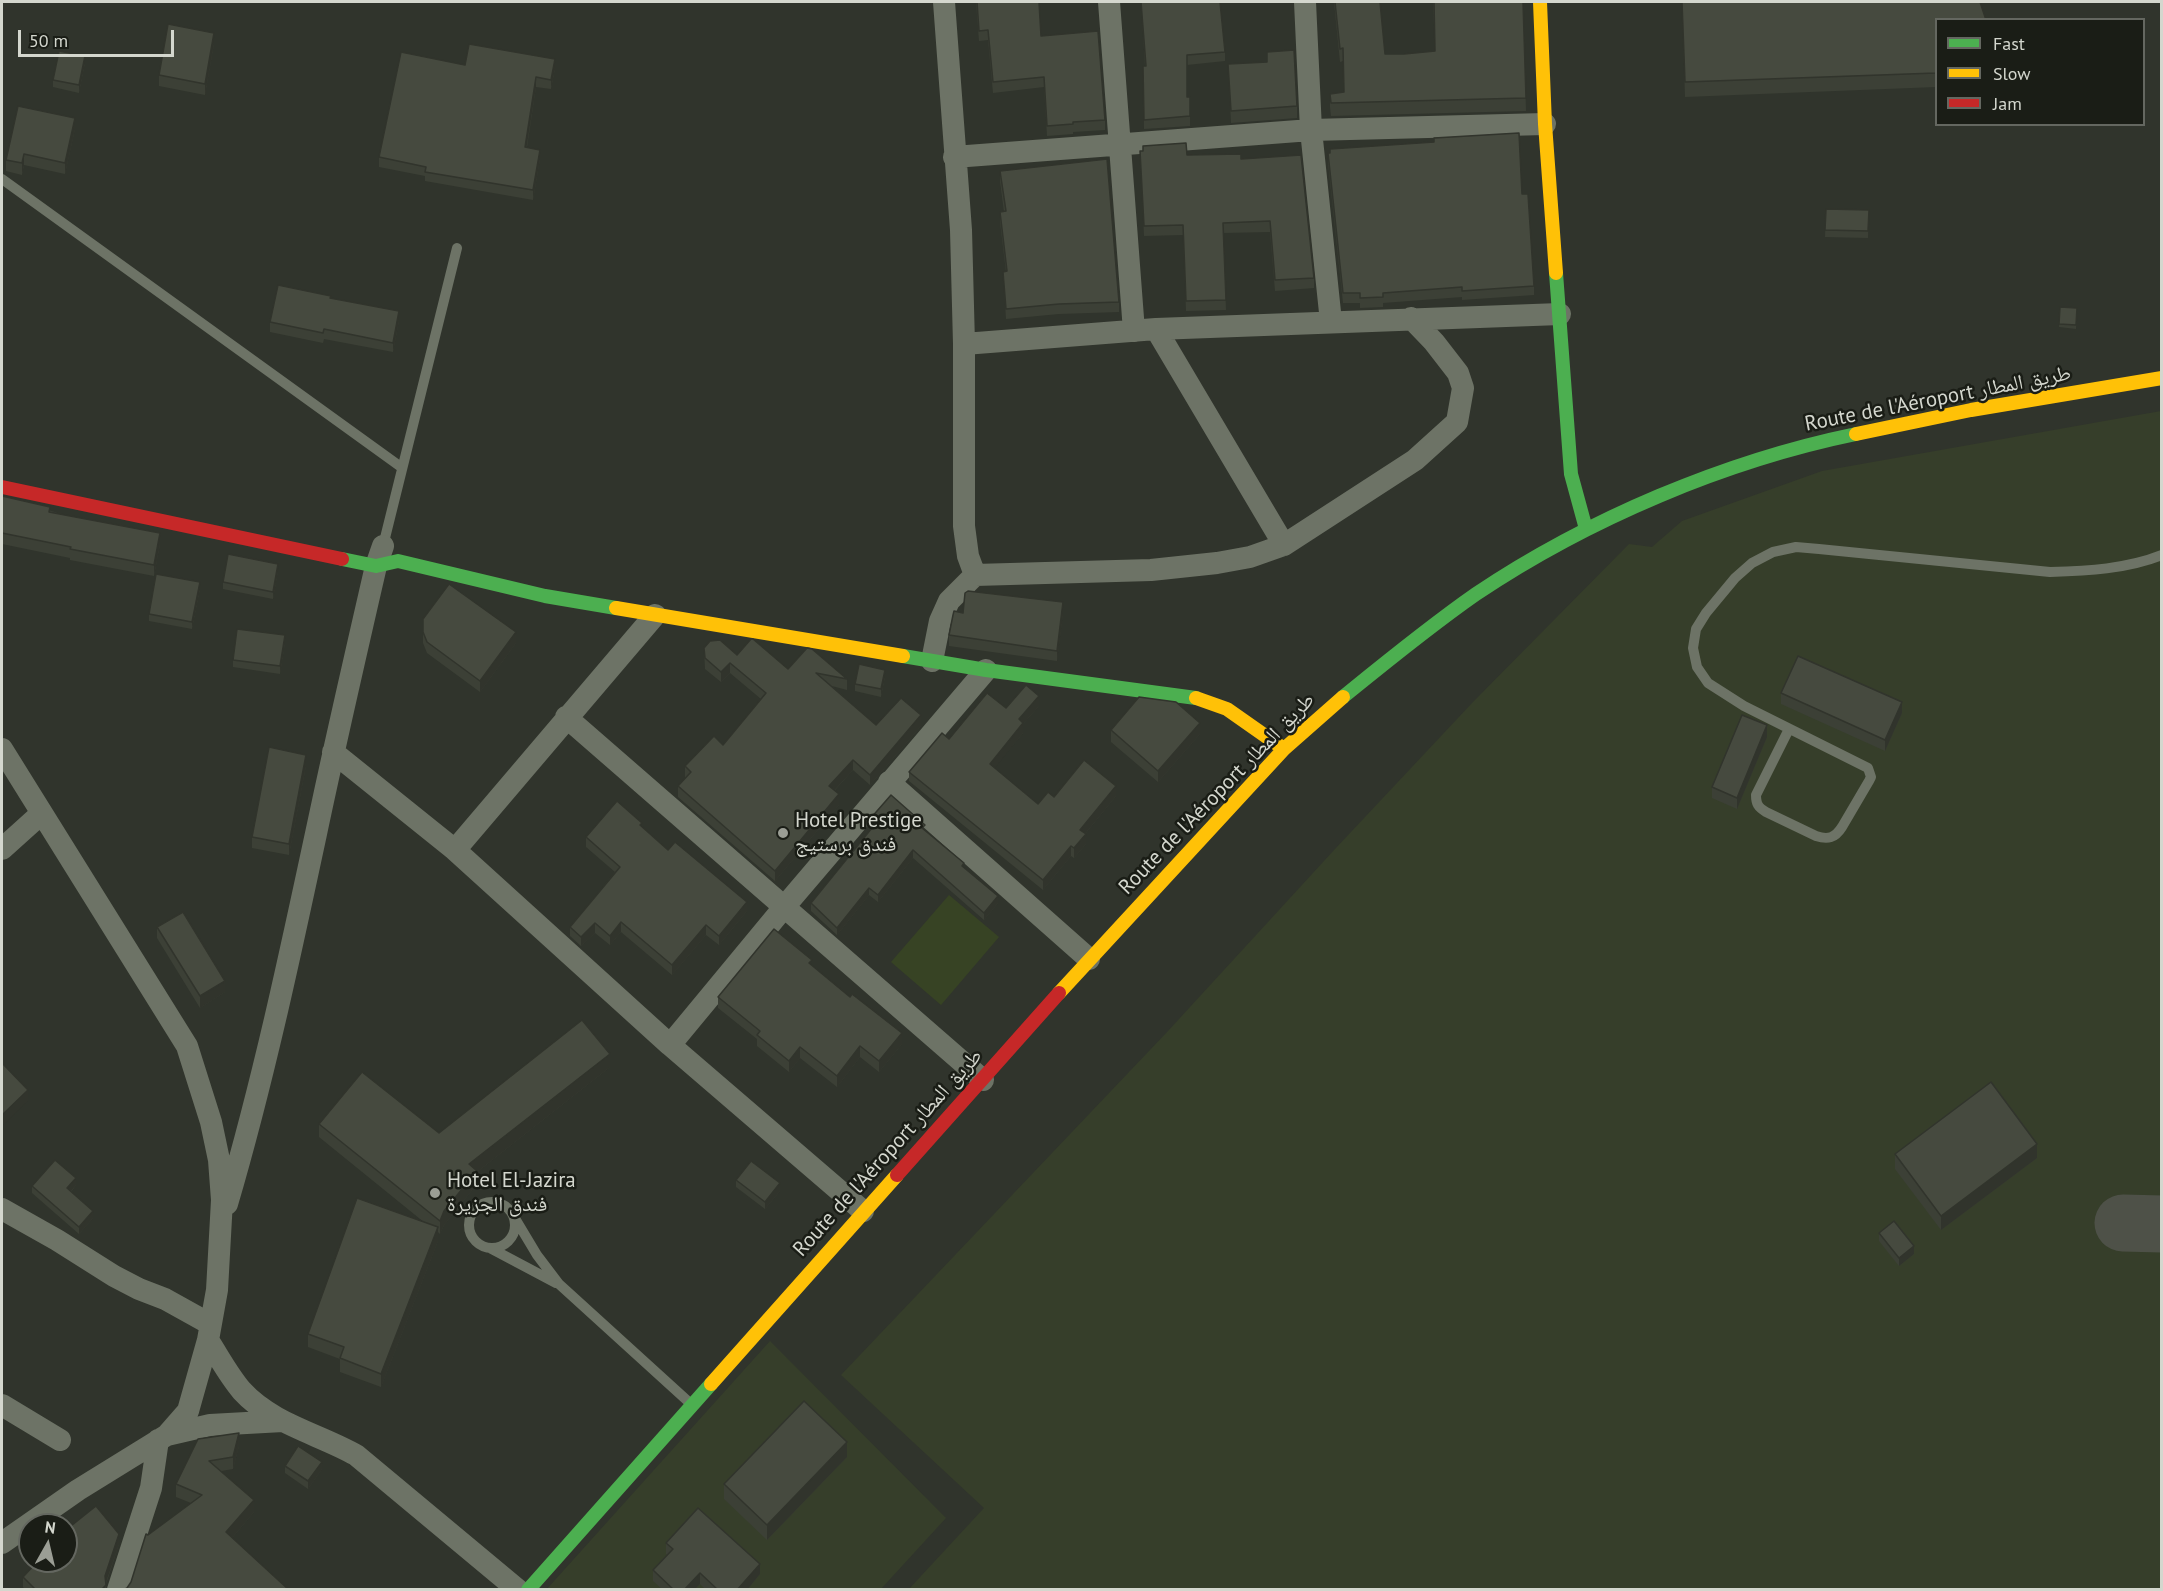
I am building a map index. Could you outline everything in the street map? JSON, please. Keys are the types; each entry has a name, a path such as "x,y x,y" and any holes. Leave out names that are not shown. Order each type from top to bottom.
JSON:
{"street":[{"path":"944,2 961,230 964,344 964,526 968,556 975,576"},
{"path":"1109,2 1119,143 1145,330 1284,545"},
{"path":"1305,2 1311,130 1331,322"},
{"path":"1539,2 1545,124 1571,474 1586,529"},
{"path":"954,157 1311,130 1545,124"},
{"path":"964,344 1145,330 1560,314"},
{"path":"932,662 939,621 949,601 975,576 1151,570 1250,557 1284,545 1415,460 1457,422 1463,388 1458,373 1434,342 1411,318"},
{"name":"Route de l'Aéroport طريق المطار","path":"528,1590 1089,959 1284,749 1346,693 1427,628 1478,593 1586,529 1711,476 1840,437 1971,410 2162,378"},
{"path":"2,487 379,556 545,596 932,662 1197,698 1227,709 1284,749"},
{"path":"221,1226 256,1100 280,1001 333,752 379,556"},
{"path":"455,850 655,615"},
{"path":"670,1045 889,782 986,670"},
{"path":"566,717 983,1080"},
{"path":"2,749 187,1046 211,1122 219,1160 222,1200 217,1290 209,1332 188,1411 162,1437 78,1490 2,1543"},
{"path":"333,752 455,850 670,1045 863,1211"},
{"path":"889,782 1089,959"},
{"path":"2,849 42,813"},
{"path":"2,1209 114,1276 165,1299 209,1332 243,1391 262,1407 283,1421 335,1443 356,1455 518,1590"},
{"path":"2,1405 60,1440"},
{"path":"162,1437 210,1425 283,1421"},
{"path":"118,1590 151,1488 162,1437"}],"lane":[{"path":"2,179 401,467"},
{"path":"379,556 457,248"},
{"path":"1789,729 1756,795 1756,802 1766,812 1816,836 1831,838 1838,834 1869,781 1870,772 1864,765 1789,729 1708,683 1697,667 1693,648 1696,629 1735,578 1752,563 1773,552 1796,547 2050,572 2086,571 2122,566 2162,555"},
{"path":"559,1284 477,1242 470,1230 474,1211 480,1206 494,1202 507,1207 537,1255 559,1284 692,1404"},
{"path":"489,1248 508,1242 516,1223 513,1215"}],"shaded area":[{"path":"2161,411 2161,1589 909,1589 984,1508 841,1375 1168,1031 1473,702 1629,544 1652,547 1682,521 1822,471"},
{"path":"949,895 999,937 941,1005 891,962"},
{"path":"770,1341 946,1518 881,1589 546,1590"}],"building":[{"path":"977,2 1039,2 1041,36 1098,31 1105,120 1047,126 1044,77 993,82 988,30 979,31"},
{"path":"1141,2 1220,2 1225,52 1187,55 1187,97 1190,97 1190,116 1144,120 1143,66 1146,66"},
{"path":"1335,2 1380,2 1385,54 1404,54 1435,51 1434,2 1523,2 1526,98 1331,103 1330,94 1344,92 1343,48 1340,49"},
{"path":"1682,2 1980,2 1985,18 1935,18 1935,73 1685,82"},
{"path":"168,24 214,33 205,84 159,75"},
{"path":"469,44 555,59 551,80 536,77 525,147 540,150 533,190 425,172 426,167 379,157 401,52 465,65"},
{"path":"1294,50 1297,106 1231,111 1228,64 1267,62 1267,52"},
{"path":"59,51 85,56 79,85 53,80"},
{"path":"18,106 75,118 65,163 24,154 22,163 6,160"},
{"path":"1519,133 1522,194 1528,194 1534,286 1462,291 1462,287 1383,293 1383,297 1360,298 1360,293 1343,293 1328,153 1330,149 1434,142 1434,138"},
{"path":"1186,143 1187,155 1241,154 1241,159 1301,155 1314,278 1275,280 1270,221 1223,223 1226,300 1186,301 1183,225 1144,226 1140,151 1143,151 1143,146"},
{"path":"1107,159 1119,302 1006,309 1003,272 1007,271 1000,212 1006,211 1000,171"},
{"path":"1826,209 1869,210 1868,231 1825,230"},
{"path":"278,285 399,311 393,343 324,329 323,333 270,322"},
{"path":"2060,307 2077,308 2076,325 2059,324"},
{"path":"2,496 50,507 49,512 160,533 154,565 2,533"},
{"path":"228,554 278,564 273,592 223,582"},
{"path":"156,574 200,582 192,622 149,614"},
{"path":"449,584 516,632 480,681 427,642 423,632 423,619"},
{"path":"968,591 1063,602 1057,651 949,635 954,611 963,613 965,593"},
{"path":"237,629 285,635 280,666 233,660"},
{"path":"751,639 788,669 807,648 812,649 847,679 816,673 876,725 901,698 921,715 870,775 853,760 829,786 839,794 775,871 678,786 691,772 685,766 714,736 723,745 766,693 730,663 721,672 705,658 704,648 710,641 720,640 737,655"},
{"path":"1798,656 1902,702 1885,740 1781,693"},
{"path":"859,664 885,670 881,689 855,684"},
{"path":"1026,685 1039,696 1019,719 1023,723 990,764 1038,804 1048,792 1054,797 1084,760 1116,786 1080,830 1086,834 1074,848 1071,846 1043,880 909,772 942,733 949,739 987,693 1006,708"},
{"path":"1139,697 1176,702 1200,723 1158,771 1111,730"},
{"path":"1742,715 1767,725 1737,798 1712,787"},
{"path":"269,747 306,755 289,844 252,837"},
{"path":"891,795 925,825 922,828 964,863 962,866 998,896 984,913 913,850 878,895 869,888 837,928 811,903 876,823 870,819"},
{"path":"617,801 668,850 675,842 747,902 719,936 706,925 672,965 621,922 610,936 595,923 581,937 570,927 620,867 586,837"},
{"path":"183,912 225,981 200,996 157,927"},
{"path":"774,929 812,960 809,963 850,997 852,994 902,1033 879,1061 860,1046 837,1076 800,1047 789,1061 757,1035 760,1031 718,997"},
{"path":"582,1020 610,1054 469,1164 477,1171 444,1211 440,1221 319,1124 362,1072 439,1133"},
{"path":"2,1063 28,1090 2,1115"},
{"path":"1991,1082 2037,1144 1941,1216 1895,1154"},
{"path":"55,1160 76,1178 67,1188 93,1211 79,1227 32,1186"},
{"path":"751,1161 780,1183 765,1202 736,1180"},
{"path":"357,1198 438,1227 381,1374 340,1358 344,1347 308,1334"},
{"path":"1894,1221 1914,1246 1899,1258 1879,1233"},
{"path":"804,1401 847,1442 767,1525 724,1484"},
{"path":"239,1433 233,1457 209,1461 254,1500 226,1532 289,1590 123,1590 131,1582 146,1534 148,1535 202,1495 176,1484 198,1439"},
{"path":"298,1446 322,1462 308,1481 285,1466"},
{"path":"96,1506 119,1534 105,1576 106,1585 101,1590 36,1590 23,1577 27,1573 78,1573 78,1520"},
{"path":"698,1508 760,1564 737,1590 718,1590 700,1573 684,1590 674,1590 653,1570 673,1549 666,1543"}],"taxiway":[{"path":"2123,1223 2162,1224"}],"traffic: fast":[{"path":"1556,273 1571,474 1586,529"},
{"path":"1343,697 1425,631 1476,594 1564,541 1659,496 1708,477 1757,460 1856,434"},
{"path":"342,559 376,566 398,561 545,596 616,608"},
{"path":"903,656 986,670 1196,698"},
{"path":"528,1590 711,1384"}],"traffic: slow":[{"path":"1540,2 1545,124 1556,273"},
{"path":"1856,434 1971,410 2162,378"},
{"path":"616,608 903,656"},
{"path":"1059,993 1284,749 1343,697"},
{"path":"1196,698 1227,709 1284,749"},
{"path":"711,1384 897,1175"}],"traffic: jam":[{"path":"2,487 342,559"},
{"path":"897,1175 1059,993"}],"place":[{"name":"Hotel Prestige فندق برستيج","path":"783,833"},
{"name":"Hotel El-Jazira فندق الجزيرة","path":"435,1193"}]}
